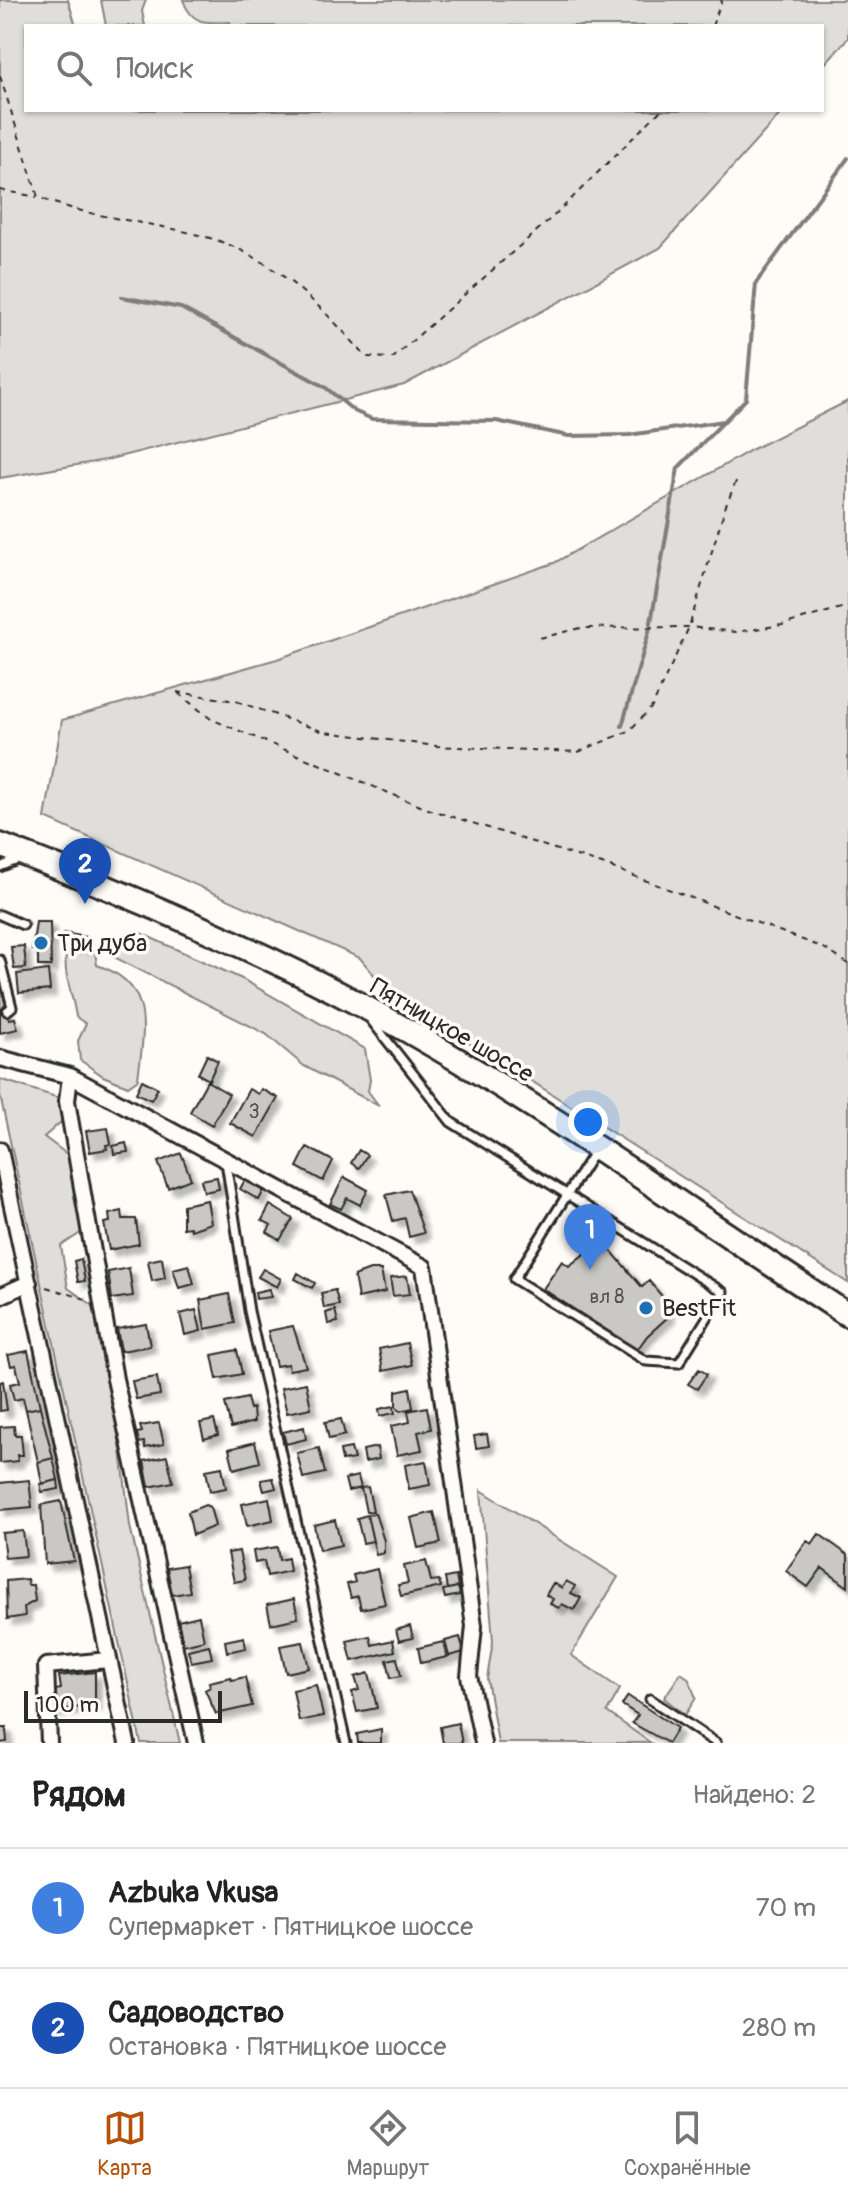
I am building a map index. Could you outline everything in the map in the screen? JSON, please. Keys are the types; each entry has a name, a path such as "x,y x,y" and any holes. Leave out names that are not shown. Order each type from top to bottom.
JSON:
{"main road":[{"name":"Пятницкое шоссе","path":"0,845 245,950 359,1004 597,1147 848,1315"}],"street":[{"path":"0,1058 70,1076 424,1267 474,1626 469,1676 483,1743"},
{"path":"70,1076 67,1101 101,1303 196,1743"},
{"path":"0,1150 127,1743"},
{"path":"0,1296 29,1283"},
{"path":"49,1743 46,1666 108,1660"}],"lane":[{"path":"0,867 29,856"},
{"path":"0,915 23,925"},
{"path":"0,960 12,1007 7,1011"},
{"path":"359,1004 451,1122 568,1193 723,1292 679,1363 646,1361 514,1279 568,1193 597,1147"},
{"path":"225,1158 249,1311 346,1743"},
{"path":"650,1699 716,1743"}],"path":[{"path":"713,24 722,0"},
{"path":"0,76 38,197"},
{"path":"0,190 38,197 64,208 206,237 234,247 275,271 340,327 366,357 393,358 557,213 659,112"},
{"path":"737,479 725,508 689,627 652,707 629,731 578,752 437,746 324,732 236,701 177,692 211,719 425,808 602,864 824,948 848,964"},
{"path":"540,638 581,628 689,627 736,632 782,625 848,606"},
{"path":"29,1283 101,1303"}],"shaded area":[{"path":"0,0 68,0 75,24 24,24 24,112 782,112 660,248 404,385 106,460 0,478"},
{"path":"101,0 146,0 142,11 145,24 106,24"},
{"path":"183,0 848,0 848,38 824,65 824,24 231,24 201,21"},
{"path":"848,401 848,1283 489,1054 396,1001 360,958 45,818 62,720 277,659 554,563 751,450"},
{"path":"138,932 242,979 365,1049 370,1080 368,1091 379,1106 304,1066 266,1034 114,957 117,937"},
{"path":"95,952 97,965 116,973 129,984 142,1010 138,1079 128,1086 103,1076 80,1060 78,1041 86,1024 76,1017 67,977 66,953"},
{"path":"0,1079 59,1098 62,1121 44,1137 68,1155 82,1232 61,1246 68,1288 94,1306 121,1450 130,1526 180,1743 141,1743 0,1095"},
{"path":"481,1490 618,1577 571,1655 620,1689 607,1712 651,1743 498,1743 487,1679 493,1641"},
{"path":"681,1673 688,1678 696,1698 685,1715 664,1698"}],"building":[{"name":"Три дуба","path":"36,922 50,922 51,966 38,966 38,950 32,950"},
{"path":"64,933 86,937 84,947 62,942"},
{"path":"24,946 26,968 14,969 11,947"},
{"path":"48,970 50,990 19,993 17,974"},
{"path":"0,981 9,1019 15,1018 18,1029 0,1033"},
{"path":"207,1055 218,1061 209,1080 198,1074"},
{"path":"142,1080 158,1088 151,1100 136,1093"},
{"path":"207,1081 229,1094 212,1125 190,1112"},
{"path":"249,1089 258,1094 261,1089 278,1098 256,1137 230,1123"},
{"path":"108,1128 111,1144 106,1145 107,1149 90,1152 86,1131"},
{"path":"126,1143 128,1152 114,1154 113,1146"},
{"path":"307,1147 333,1161 323,1181 297,1167"},
{"path":"359,1150 367,1155 359,1168 351,1163"},
{"path":"181,1153 191,1179 168,1188 158,1162"},
{"path":"217,1177 219,1189 204,1192 201,1180"},
{"path":"344,1177 368,1190 360,1205 347,1198 341,1209 330,1204"},
{"path":"245,1180 264,1190 259,1200 240,1189"},
{"path":"409,1190 424,1233 409,1237 405,1218 393,1221 386,1195"},
{"path":"207,1200 211,1223 191,1230 190,1227 183,1228 183,1205"},
{"path":"270,1205 293,1219 280,1240 267,1232 271,1225 262,1220"},
{"path":"122,1211 123,1219 136,1219 139,1244 109,1250 104,1223 110,1222 109,1214"},
{"path":"602,1240 642,1287 649,1281 667,1302 669,1316 637,1350 543,1289 562,1261 569,1266"},
{"path":"162,1258 165,1278 152,1281 148,1261"},
{"path":"81,1259 85,1281 78,1282 74,1261"},
{"path":"189,1265 194,1284 179,1288 173,1269"},
{"path":"129,1268 133,1296 112,1299 108,1272"},
{"path":"263,1269 281,1279 277,1287 258,1277"},
{"path":"381,1270 385,1292 358,1298 354,1276"},
{"path":"298,1273 315,1283 312,1288 295,1279"},
{"path":"407,1276 410,1294 393,1296 390,1278"},
{"path":"269,1289 271,1297 256,1299 255,1292"},
{"path":"335,1290 339,1305 324,1308 321,1293"},
{"path":"229,1294 235,1323 205,1329 200,1300"},
{"path":"196,1310 201,1331 185,1335 180,1314"},
{"path":"335,1310 338,1322 328,1324 326,1313"},
{"path":"146,1324 150,1346 121,1351 117,1329"},
{"path":"293,1326 306,1367 289,1370 288,1364 276,1366 268,1331"},
{"path":"407,1343 412,1365 383,1371 379,1349"},
{"path":"237,1350 242,1374 217,1379 212,1355"},
{"path":"28,1351 40,1407 26,1410 23,1398 14,1400 10,1384 20,1382 16,1365 11,1366 8,1355"},
{"path":"699,1369 707,1374 697,1389 688,1384"},
{"path":"157,1377 160,1395 136,1399 132,1381"},
{"path":"3,1381 7,1410 0,1411 0,1382"},
{"path":"306,1383 311,1408 287,1413 281,1388"},
{"path":"410,1388 413,1408 400,1411 396,1406 396,1391"},
{"path":"247,1398 250,1409 253,1408 254,1422 231,1428 225,1403"},
{"path":"394,1406 395,1413 380,1416 379,1409"},
{"path":"40,1407 53,1458 38,1462 26,1410"},
{"path":"427,1407 431,1429 418,1432 422,1450 397,1455 391,1426 410,1422 408,1411"},
{"path":"341,1419 345,1435 329,1439 325,1422"},
{"path":"214,1420 218,1435 204,1439 200,1423"},
{"path":"159,1423 164,1444 145,1448 144,1442 139,1443 137,1433 142,1432 140,1426"},
{"path":"14,1426 15,1435 21,1435 23,1455 17,1455 18,1461 0,1463 0,1427"},
{"path":"304,1427 306,1439 286,1444 283,1432"},
{"path":"487,1434 489,1446 476,1448 474,1436"},
{"path":"255,1442 260,1462 234,1469 229,1449"},
{"path":"377,1447 379,1459 365,1462 363,1450"},
{"path":"319,1448 325,1473 303,1478 297,1453"},
{"path":"351,1448 354,1459 342,1461 340,1450"},
{"path":"167,1456 173,1482 149,1487 144,1461"},
{"path":"53,1458 58,1480 42,1484 38,1462"},
{"path":"426,1461 430,1485 409,1489 405,1465"},
{"path":"222,1467 226,1488 210,1491 206,1470"},
{"path":"358,1476 361,1488 348,1491 345,1479"},
{"path":"273,1478 276,1488 264,1491 261,1480"},
{"path":"29,1480 32,1507 0,1510 0,1483"},
{"path":"58,1480 59,1489 42,1492 40,1484"},
{"path":"368,1487 373,1511 366,1512 361,1488"},
{"path":"269,1498 273,1520 247,1526 242,1504"},
{"path":"61,1501 74,1561 45,1564 41,1505"},
{"path":"205,1505 210,1507 215,1526 193,1535 188,1512"},
{"path":"434,1512 441,1543 418,1548 411,1518"},
{"path":"375,1513 384,1541 384,1553 376,1555 367,1515"},
{"path":"367,1515 373,1541 363,1543 357,1518"},
{"path":"335,1520 341,1545 319,1550 314,1525"},
{"path":"23,1531 26,1556 5,1558 2,1533"},
{"path":"819,1534 848,1555 848,1587 822,1568 808,1587 786,1571 807,1541 812,1544"},
{"path":"277,1547 279,1560 288,1558 290,1571 267,1576 264,1561 255,1563 253,1551"},
{"path":"239,1551 245,1580 234,1582 228,1553"},
{"path":"426,1561 431,1581 439,1580 441,1587 401,1596 398,1585 408,1583 404,1566"},
{"path":"185,1565 190,1592 172,1595 167,1568"},
{"path":"377,1569 385,1604 361,1609 358,1596 351,1598 347,1584 355,1582 353,1575"},
{"path":"456,1576 458,1587 447,1589 445,1578"},
{"path":"27,1579 28,1585 33,1585 35,1601 24,1607 25,1616 7,1619 6,1581"},
{"path":"566,1581 575,1586 571,1593 581,1598 574,1610 562,1604 559,1608 550,1604 553,1599 546,1595 553,1583 562,1588"},
{"path":"458,1587 460,1595 445,1598 443,1590"},
{"path":"294,1599 298,1618 271,1624 267,1605"},
{"path":"199,1616 204,1640 183,1645 178,1621"},
{"path":"410,1626 413,1638 399,1641 396,1630"},
{"path":"370,1636 372,1645 393,1640 395,1651 352,1661 347,1641"},
{"path":"244,1637 246,1648 227,1652 225,1641"},
{"path":"460,1637 464,1652 449,1656 445,1641"},
{"path":"303,1642 309,1668 286,1673 280,1646"},
{"path":"443,1642 447,1657 421,1663 418,1648"},
{"path":"209,1645 212,1658 191,1662 188,1650"},
{"path":"397,1658 401,1676 391,1678 387,1660"},
{"path":"95,1672 95,1705 53,1711 51,1691 61,1689 59,1676"},
{"path":"369,1673 377,1708 357,1712 352,1692 359,1690 355,1677"},
{"path":"231,1677 232,1680 245,1677 252,1706 216,1714 205,1690 210,1687 209,1682"},
{"path":"316,1685 323,1716 299,1721 293,1690"},
{"path":"628,1696 677,1728 668,1743 632,1723 638,1715 622,1705"},
{"path":"458,1723 462,1743 443,1743 440,1727"},
{"path":"0,1728 6,1728 7,1742 0,1743"},
{"path":"381,1729 381,1743 358,1743 357,1734"}],"waterway":[{"path":"622,726 650,628 678,468 746,399 756,283 848,158"},
{"path":"122,297 181,308 325,387 354,411 372,419 496,421 569,436 629,435 724,421"}],"place":[{"name":"Садоводство","path":"85,904"},
{"name":"Три дуба","path":"41,943"},
{"name":"Azbuka Vkusa","path":"590,1270"},
{"name":"BestFit","path":"646,1308"}]}
